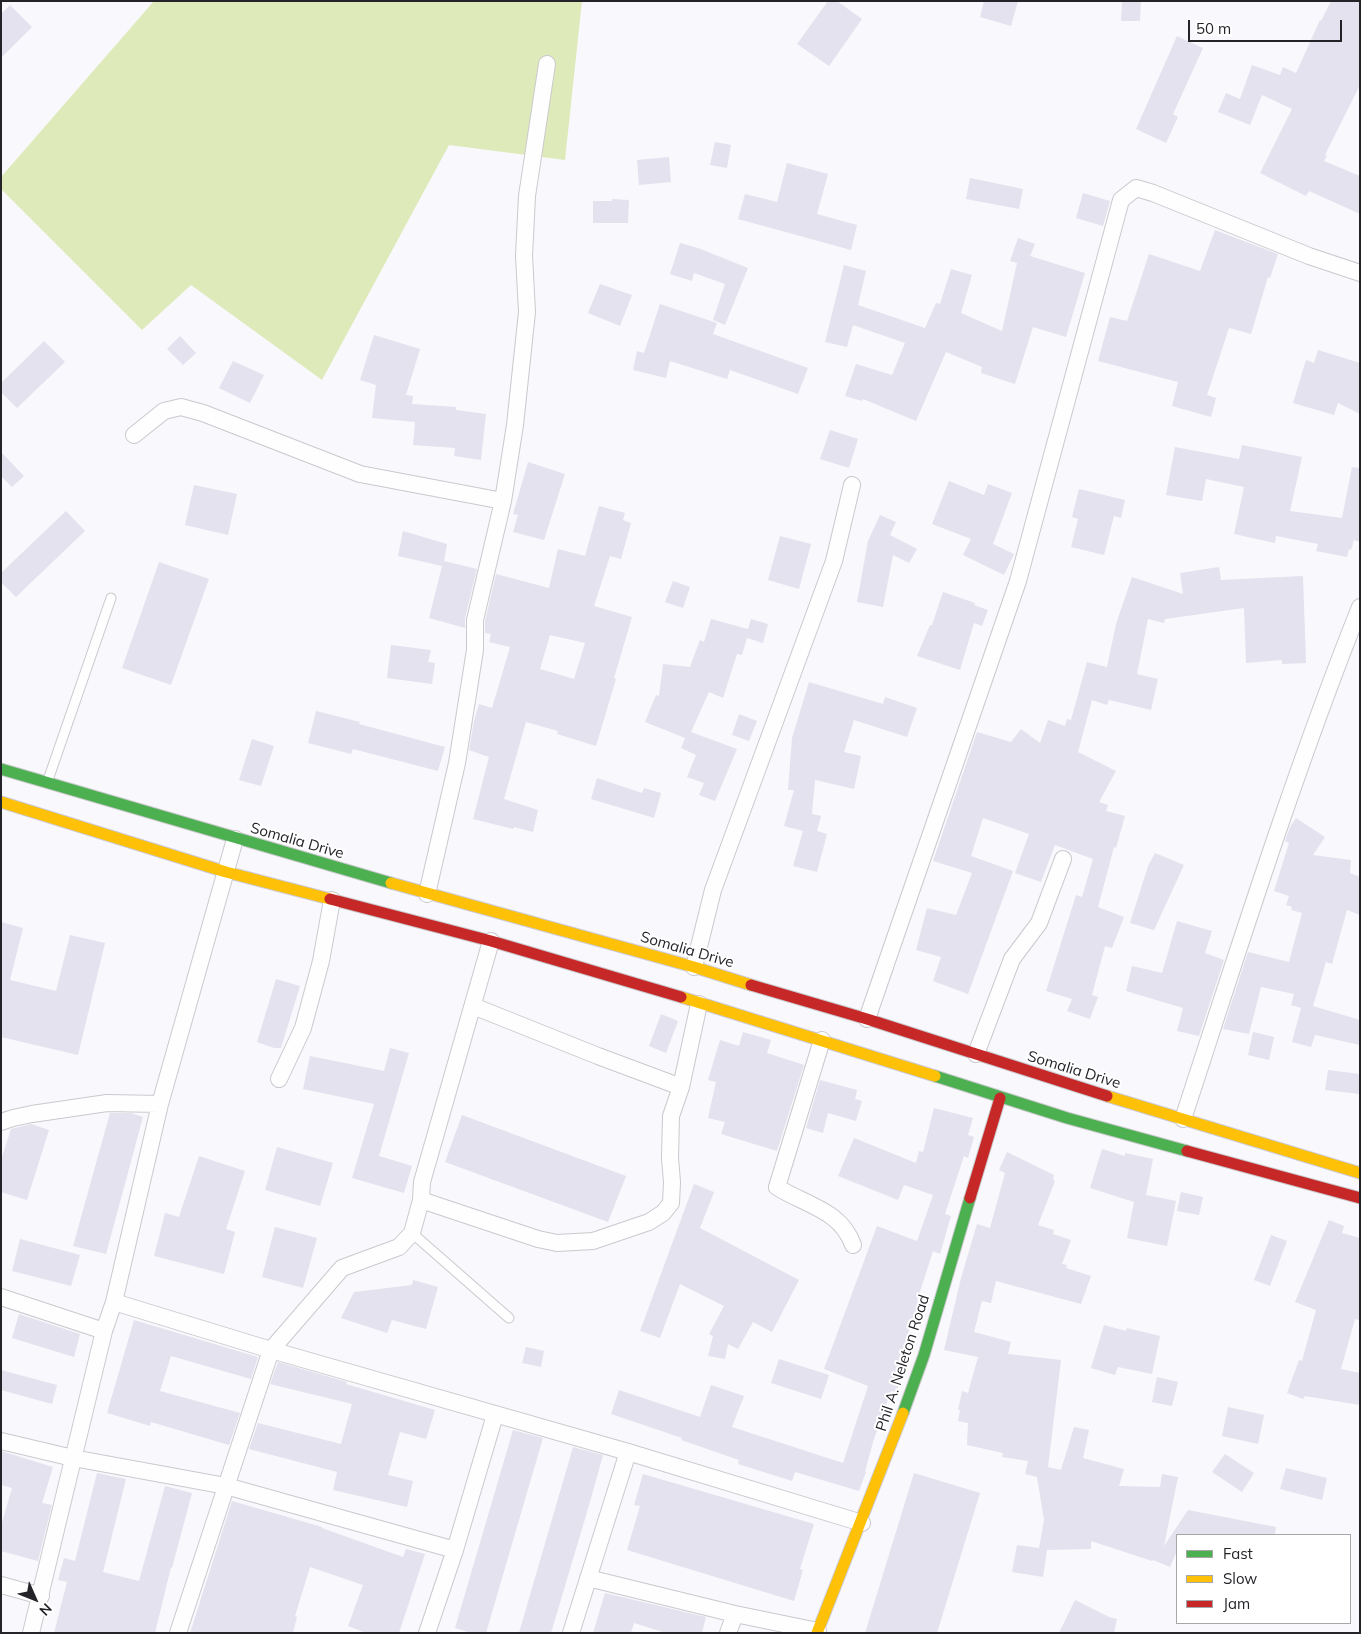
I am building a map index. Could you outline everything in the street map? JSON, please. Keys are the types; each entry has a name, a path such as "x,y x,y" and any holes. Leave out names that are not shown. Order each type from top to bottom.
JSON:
{"main road":[{"name":"Somalia Drive","path":"1,769 235,839 694,967 867,1019 1070,1085 1360,1173"},
{"path":"1,802 226,872 491,941 822,1040 1067,1118 1360,1198"},
{"name":"Phil A. Neleton Road","path":"818,1632 862,1523 924,1355 1000,1098"}],"street":[{"path":"428,894 457,763 475,650 475,620 503,501 515,425 527,312 524,256 528,196 547,64"},
{"path":"867,1019 1018,581 1121,200 1136,188 1153,193 1309,256 1360,273"},
{"path":"134,435 164,411 181,407 203,413 360,474 503,501"},
{"path":"694,967 713,890 834,561 852,485"},
{"path":"1183,1119 1279,826 1330,681 1360,607"},
{"path":"31,1633 104,1331 114,1302 160,1104 235,839"},
{"path":"976,1054 1012,959 1039,923 1063,859"},
{"path":"279,1079 303,1028 321,961 332,900"},
{"path":"178,1633 271,1350 342,1268 399,1247 412,1234 421,1200 422,1182 491,941"},
{"path":"421,1200 538,1239 556,1243 593,1241 649,1222 662,1213 670,1203 672,1182 670,1158 672,1116 681,1087 699,1004"},
{"path":"473,1006 681,1087"},
{"path":"822,1040 778,1187 792,1196 815,1205 831,1216 848,1233 852,1245"},
{"path":"1,1122 32,1114 107,1103 160,1104"},
{"path":"1,1297 104,1331"},
{"path":"114,1302 271,1350 628,1452 862,1523"},
{"path":"427,1633 455,1550 495,1415"},
{"path":"1,1441 73,1458 226,1486 455,1550"},
{"path":"572,1633 628,1452"},
{"path":"588,1578 734,1614 818,1632"},
{"path":"1,1585 41,1596"},
{"path":"728,1633 734,1614"}],"lane":[{"path":"47,783 111,598"},
{"path":"412,1234 509,1318"}],"green space":[{"path":"154,1 582,1 565,160 449,145 322,380 191,285 142,330 1,189 1,177"}],"building":[{"path":"828,1 837,1 862,19 829,66 797,44"},
{"path":"984,1 1018,1 1011,26 980,17"},
{"path":"1122,1 1141,1 1140,21 1121,21"},
{"path":"1331,1 1360,1 1360,85 1325,155 1327,156 1324,161 1360,176 1360,214 1309,191 1306,196 1260,173 1292,109 1262,95 1250,125 1218,112 1226,93 1240,99 1252,65 1280,75 1283,67 1296,73 1320,20"},
{"path":"10,5 32,27 1,58 1,14"},
{"path":"1177,36 1203,48 1173,114 1178,117 1166,143 1136,129"},
{"path":"715,142 731,145 727,168 710,165"},
{"path":"669,157 671,182 639,185 637,160"},
{"path":"787,163 828,174 817,214 857,225 851,250 738,219 745,194 777,202"},
{"path":"970,178 1023,189 1019,209 966,199"},
{"path":"1083,193 1110,201 1103,226 1076,218"},
{"path":"612,199 629,200 628,223 593,223 593,201 612,201"},
{"path":"1215,230 1278,254 1270,278 1268,277 1251,334 1229,328 1207,395 1216,398 1211,417 1172,406 1178,382 1098,361 1110,317 1127,321 1149,254 1200,271"},
{"path":"1018,238 1035,244 1030,256 1085,273 1066,337 1033,327 1015,384 981,373 982,367 946,352 916,421 863,399 862,401 845,396 856,364 892,375 905,343 853,325 847,347 825,342 844,265 866,271 858,305 925,328 936,303 940,304 951,269 972,275 961,313 1002,331 1017,263 1010,261"},
{"path":"680,243 698,248 748,268 725,325 713,320 725,284 694,273 692,281 670,274"},
{"path":"600,284 632,295 620,326 588,313"},
{"path":"660,304 717,323 713,334 808,368 798,394 730,370 727,379 670,361 666,378 633,370 637,351 644,353"},
{"path":"374,335 420,349 406,395 413,396 412,404 456,407 456,410 486,414 481,460 454,456 455,448 413,445 415,422 372,418 376,385 360,380"},
{"path":"180,336 196,353 183,365 167,349"},
{"path":"44,341 65,362 17,408 1,392 1,383"},
{"path":"1318,350 1360,363 1360,414 1338,403 1334,415 1293,403 1306,360 1314,363"},
{"path":"233,361 264,375 250,403 219,388"},
{"path":"830,430 858,439 849,468 820,459"},
{"path":"1242,445 1302,457 1290,511 1342,518 1352,467 1360,468 1360,542 1354,540 1347,557 1316,551 1318,544 1276,536 1275,543 1234,534 1244,487 1206,479 1202,501 1166,495 1175,447 1239,459"},
{"path":"1,452 24,476 12,487 1,476"},
{"path":"528,462 565,474 544,540 513,532 518,515 513,514"},
{"path":"949,481 984,495 988,484 1012,493 993,544 1014,554 1004,575 963,555 971,539 932,524"},
{"path":"194,485 237,494 228,535 185,525"},
{"path":"1079,489 1125,500 1121,518 1114,516 1104,555 1071,547 1078,519 1072,517"},
{"path":"599,506 625,513 623,520 631,523 621,559 610,556 594,606 632,617 596,746 557,734 558,731 526,722 504,799 538,810 533,832 473,819 489,757 469,750 474,721 479,704 492,708 510,647 489,642 491,634 485,633 485,621 496,574 549,588 558,549 585,556","holes":["550,635 585,643 574,679 540,669"]},
{"path":"66,511 85,531 16,597 1,582 1,573"},
{"path":"880,515 896,522 890,535 917,549 909,563 893,555 883,607 857,602 868,541"},
{"path":"403,531 447,544 444,561 477,569 465,618 465,628 429,618 442,566 398,556"},
{"path":"780,536 811,544 799,589 768,580"},
{"path":"159,562 209,579 171,685 122,668"},
{"path":"1219,567 1221,580 1303,576 1306,663 1282,664 1282,660 1246,663 1244,608 1165,619 1164,623 1148,619 1137,674 1158,679 1151,710 1109,700 1107,705 1092,700 1078,752 1116,771 1099,802 1108,805 1106,811 1125,816 1116,848 1114,847 1098,907 1124,917 1112,948 1105,946 1092,995 1098,997 1090,1019 1067,1011 1072,999 1046,991 1076,895 1082,897 1093,859 1055,845 1041,882 1015,873 1029,834 983,818 971,856 1013,871 968,994 933,981 941,957 916,950 927,908 956,915 972,873 933,861 977,732 1011,742 1021,729 1040,743 1048,720 1065,726 1067,719 1071,720 1087,662 1107,667 1116,624 1132,577 1183,594 1180,573"},
{"path":"673,581 690,587 683,608 665,602"},
{"path":"943,592 975,603 974,605 988,610 982,626 974,623 960,670 917,656 930,625 932,625"},
{"path":"711,619 748,629 751,619 768,624 763,643 747,638 742,655 737,654 723,698 709,692 691,732 737,749 715,801 699,795 704,783 687,777 696,755 681,748 685,738 645,722 656,695 659,696 663,664 690,667 700,640 704,642"},
{"path":"391,645 431,650 428,662 435,663 432,684 387,678"},
{"path":"809,682 883,704 885,697 917,708 907,737 854,720 844,752 861,756 854,789 815,780 812,814 821,816 817,831 827,834 817,872 793,866 803,831 784,826 794,790 788,790 792,738"},
{"path":"316,711 445,747 438,771 353,749 351,754 308,743"},
{"path":"739,714 757,721 749,741 732,735"},
{"path":"252,739 274,746 261,786 239,780"},
{"path":"597,778 642,793 644,788 661,793 654,818 591,799"},
{"path":"1296,818 1325,837 1313,855 1351,860 1350,873 1360,877 1360,915 1347,910 1332,964 1326,962 1313,1006 1360,1020 1360,1045 1315,1035 1311,1047 1292,1042 1301,1008 1291,1005 1294,994 1261,987 1249,1034 1223,1029 1248,952 1289,962 1302,913 1291,910 1292,907 1286,905 1289,896 1274,891 1289,843 1285,841 1290,827"},
{"path":"1155,853 1184,865 1154,930 1130,923 1148,866"},
{"path":"1177,921 1212,931 1205,953 1224,960 1199,1036 1177,1031 1183,1008 1126,991 1132,966 1162,973"},
{"path":"1,922 23,928 10,980 56,991 70,935 105,943 78,1055 1,1037"},
{"path":"276,979 300,986 281,1048 274,1048 257,1042"},
{"path":"661,1014 678,1021 666,1053 649,1046"},
{"path":"743,1032 771,1040 767,1053 804,1065 777,1151 721,1134 725,1122 708,1118 716,1082 708,1080 720,1040 739,1046"},
{"path":"1253,1032 1274,1037 1269,1060 1248,1055"},
{"path":"390,1048 409,1053 379,1156 412,1166 404,1193 352,1178 374,1104 303,1089 310,1056 384,1071"},
{"path":"1328,1070 1360,1074 1360,1094 1325,1090"},
{"path":"820,1080 857,1090 855,1099 862,1101 856,1121 828,1113 823,1133 806,1128"},
{"path":"934,1108 973,1118 968,1135 974,1137 968,1158 964,1156 945,1214 951,1216 940,1254 933,1251 917,1301 919,1302 907,1336 912,1337 900,1383 896,1392 891,1391 873,1442 866,1472 859,1491 795,1472 792,1481 738,1464 739,1460 611,1414 619,1390 700,1417 711,1385 744,1396 732,1427 843,1463 868,1386 824,1369 877,1226 917,1241 933,1195 904,1185 898,1200 838,1176 854,1138 916,1163 919,1151 923,1152"},
{"path":"110,1113 131,1113 143,1117 106,1254 73,1246"},
{"path":"462,1115 626,1176 608,1222 445,1162"},
{"path":"31,1124 49,1130 27,1200 1,1192 1,1160 11,1129"},
{"path":"277,1147 333,1163 320,1206 265,1190"},
{"path":"1102,1149 1125,1156 1125,1153 1153,1159 1146,1195 1176,1201 1167,1246 1127,1238 1134,1202 1090,1188"},
{"path":"1007,1152 1054,1175 1053,1180 1055,1181 1038,1225 1054,1230 1053,1234 1071,1240 1062,1264 1067,1265 1066,1268 1091,1276 1081,1304 996,1281 991,1303 982,1301 974,1332 1011,1342 1008,1354 1061,1360 1048,1467 1061,1470 1074,1427 1089,1430 1083,1458 1124,1469 1119,1486 1160,1487 1162,1474 1178,1477 1164,1546 1188,1510 1276,1527 1275,1534 1176,1534 1176,1553 1170,1567 1091,1541 1091,1549 1045,1550 1047,1550 1043,1577 1012,1572 1017,1545 1039,1548 1044,1520 1037,1477 1025,1474 1028,1461 1002,1457 1003,1453 967,1445 968,1423 958,1421 960,1410 958,1410 962,1391 968,1393 978,1357 944,1350 961,1278 977,1224 990,1228 1005,1173 999,1170"},
{"path":"199,1156 245,1171 226,1229 235,1232 224,1274 154,1256 165,1213 179,1217"},
{"path":"694,1184 714,1192 700,1228 799,1280 772,1332 753,1322 738,1349 728,1344 725,1359 708,1356 713,1336 709,1334 724,1306 680,1284 660,1338 640,1331"},
{"path":"1181,1192 1203,1197 1199,1215 1177,1211"},
{"path":"1329,1220 1344,1226 1342,1233 1360,1238 1360,1320 1355,1319 1341,1369 1360,1373 1360,1405 1305,1396 1303,1399 1287,1393 1299,1360 1302,1361 1316,1310 1295,1302"},
{"path":"275,1227 317,1238 303,1288 262,1277"},
{"path":"1271,1235 1287,1241 1270,1286 1254,1280"},
{"path":"20,1239 80,1255 71,1286 12,1271"},
{"path":"413,1280 438,1287 426,1329 392,1320 387,1333 341,1318 354,1292 412,1285"},
{"path":"19,1314 80,1334 74,1357 12,1338"},
{"path":"134,1320 258,1357 251,1379 171,1356 160,1391 240,1413 229,1445 151,1422 150,1426 107,1413"},
{"path":"1104,1325 1126,1331 1127,1328 1160,1336 1152,1374 1118,1367 1115,1375 1091,1368"},
{"path":"526,1347 544,1351 541,1367 522,1363"},
{"path":"779,1359 829,1375 821,1399 771,1383"},
{"path":"278,1362 435,1410 426,1439 400,1432 388,1475 413,1481 407,1507 333,1490 337,1472 249,1449 258,1423 341,1444 352,1404 270,1384"},
{"path":"1,1370 57,1385 52,1404 1,1390"},
{"path":"1157,1377 1178,1382 1172,1406 1152,1402"},
{"path":"1228,1407 1264,1415 1258,1444 1222,1436"},
{"path":"513,1430 543,1438 486,1633 471,1633 455,1628"},
{"path":"573,1447 603,1455 590,1502 551,1633 519,1633"},
{"path":"1,1451 53,1467 42,1503 52,1505 38,1561 1,1551 1,1526 12,1488 1,1485"},
{"path":"1225,1454 1254,1473 1242,1492 1212,1472"},
{"path":"1286,1468 1327,1478 1322,1500 1280,1489"},
{"path":"97,1473 126,1479 103,1572 139,1581 165,1486 192,1493 155,1633 54,1633 67,1582 58,1580 64,1558 75,1561"},
{"path":"914,1473 980,1493 937,1633 865,1633"},
{"path":"643,1474 814,1524 800,1569 803,1570 794,1601 627,1550 640,1506 634,1505"},
{"path":"232,1501 322,1527 403,1557 406,1549 425,1554 399,1633 366,1633 348,1626 363,1585 310,1567 295,1616 297,1617 293,1633 190,1633"},
{"path":"605,1593 706,1617 702,1633 666,1633 634,1623 631,1633 593,1633"},
{"path":"1075,1600 1117,1619 1114,1633 1059,1633"}],"traffic: fast":[{"path":"1,769 391,883"},
{"path":"935,1076 1067,1118 1187,1151"},
{"path":"903,1413 924,1355 970,1198"}],"traffic: slow":[{"path":"1,802 226,872 330,899"},
{"path":"391,883 694,967 751,985"},
{"path":"681,997 935,1076"},
{"path":"1107,1096 1360,1173"},
{"path":"817,1633 903,1413"}],"traffic: jam":[{"path":"330,899 491,941 681,997"},
{"path":"751,985 867,1019 1107,1096"},
{"path":"970,1198 1000,1098"},
{"path":"1187,1151 1360,1198"}]}
